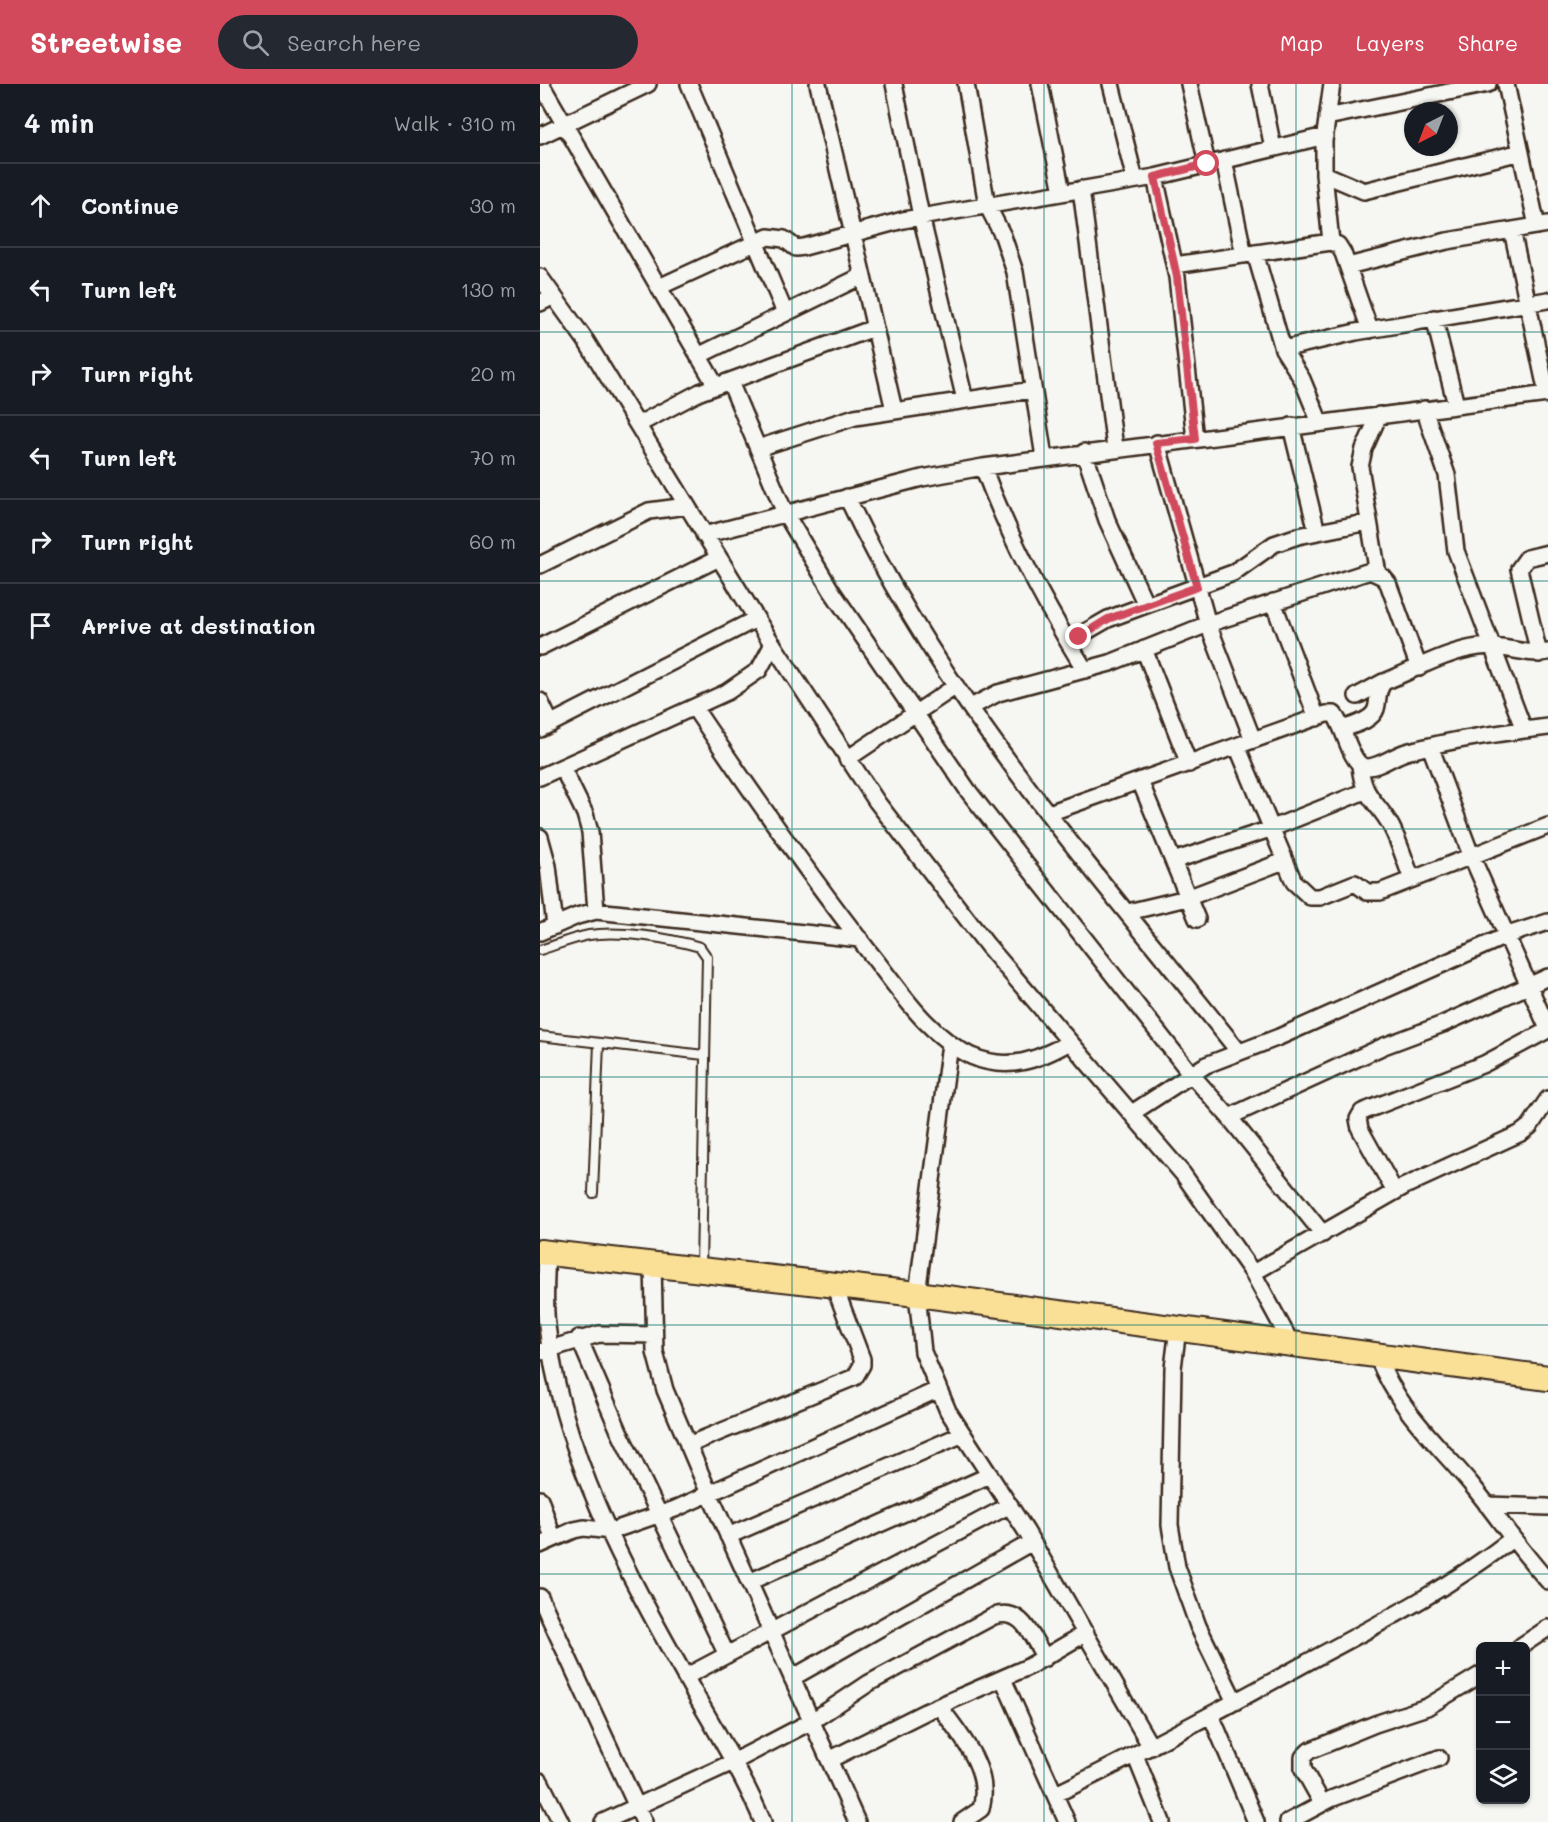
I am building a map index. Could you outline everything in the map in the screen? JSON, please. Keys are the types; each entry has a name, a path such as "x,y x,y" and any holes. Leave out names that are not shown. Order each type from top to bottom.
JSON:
{"highway":[{"path":"544,1252 917,1294 1548,1378"}],"street":[{"path":"541,84 562,124 698,356 723,384 758,448 785,513 831,590 913,713 969,792 1191,1074 1229,1117 1323,1234"},
{"path":"540,136 648,84"},
{"path":"689,84 785,313"},
{"path":"818,84 894,410"},
{"path":"894,84 921,216 965,400"},
{"path":"966,84 987,205 1003,236 1015,272 1044,457"},
{"path":"1040,84 1062,192"},
{"path":"1112,84 1135,180"},
{"path":"1189,84 1207,164"},
{"path":"1260,84 1273,148"},
{"path":"1331,242 1324,174 1325,136 1332,84"},
{"path":"1327,117 1488,84"},
{"path":"1348,266 1447,241 1542,225 1521,152 1506,84"},
{"path":"659,287 756,241 777,237 796,248 852,236 921,216 1155,177 1325,136"},
{"path":"1324,174 1364,191 1521,152"},
{"path":"1224,160 1250,254 1283,349 1302,379 1320,423"},
{"path":"1155,177 1176,265 1195,439"},
{"path":"1082,189 1115,448"},
{"path":"704,535 847,497 983,467 1044,457 1547,394 1512,230"},
{"path":"1176,265 1331,242 1341,249 1370,330"},
{"path":"540,276 547,299 586,341 639,424 756,619 847,759 958,909 1183,1174 1253,1273 1291,1343"},
{"path":"698,356 862,276"},
{"path":"1283,349 1434,318 1548,300"},
{"path":"1434,318 1456,405"},
{"path":"639,424 683,399 874,328"},
{"path":"758,448 855,417 1032,390"},
{"path":"1424,409 1447,475 1456,551 1524,730"},
{"path":"1379,415 1364,448 1360,467 1378,574 1388,583 1419,668"},
{"path":"1291,426 1317,532"},
{"path":"1156,443 1208,624 1253,740"},
{"path":"1084,452 1107,520 1146,605"},
{"path":"983,467 1006,524 1085,670"},
{"path":"847,497 894,589 956,686 1049,813 1239,1052"},
{"path":"540,565 650,511 687,506"},
{"path":"1068,642 1108,619 1240,569 1274,544 1317,532 1369,522"},
{"path":"1357,696 1384,682 1464,650 1493,646 1543,653 1519,569 1527,558 1548,553"},
{"path":"540,647 719,558"},
{"path":"971,707 998,693 1085,670 1208,624 1361,573 1378,574"},
{"path":"1274,602 1317,718"},
{"path":"540,701 545,726 756,619"},
{"path":"540,777 695,708 739,685 759,670 773,644"},
{"path":"1144,649 1189,764"},
{"path":"1342,729 1372,715 1376,708 1378,689 1384,682"},
{"path":"847,759 956,686"},
{"path":"695,708 783,839 918,1013 950,1044 979,1058 1014,1064 1042,1058 1070,1042"},
{"path":"1049,813 1253,740 1334,714 1360,765 1365,791 1391,826 1412,879"},
{"path":"1360,765 1374,767 1393,756 1430,746 1548,727"},
{"path":"1237,746 1294,882 1310,897 1320,897 1355,883 1373,894 1548,826"},
{"path":"1395,1192 1360,1129 1358,1119 1362,1112 1484,1064 1548,1029 1471,855 1430,746"},
{"path":"562,767 585,814 590,832 597,912"},
{"path":"1140,781 1197,919"},
{"path":"1173,861 1270,829 1365,791"},
{"path":"540,837 548,866 555,926"},
{"path":"1128,912 1188,898 1284,861"},
{"path":"540,932 578,916 597,912 860,939"},
{"path":"1132,1113 1191,1074 1508,935 1548,922"},
{"path":"1229,1117 1384,1046 1434,1028 1548,977"},
{"path":"950,1044 917,1294 923,1352 937,1390 1010,1505 1151,1747"},
{"path":"1253,1273 1395,1192 1521,1133 1530,1125 1548,1099"},
{"path":"544,1252 545,1350 580,1458 611,1531 685,1677 733,1762 763,1822"},
{"path":"653,1264 654,1335 658,1367 709,1495 857,1822"},
{"path":"688,1445 855,1377 862,1365 862,1359 834,1285"},
{"path":"1178,1328 1173,1368 1171,1536 1177,1567 1198,1626 1235,1702"},
{"path":"545,1350 579,1338 599,1334 654,1335"},
{"path":"579,1338 659,1515 727,1655"},
{"path":"1377,1356 1395,1396 1548,1581"},
{"path":"540,1499 547,1541 585,1528 611,1531 709,1495 937,1390"},
{"path":"728,1536 963,1434"},
{"path":"749,1582 990,1475"},
{"path":"685,1677 1010,1505"},
{"path":"1487,1505 1545,1509"},
{"path":"1056,1794 1151,1747 1439,1589 1512,1539"},
{"path":"792,1678 1032,1542"},
{"path":"540,1597 644,1822"},
{"path":"603,1822 733,1762 812,1721 869,1683 980,1623 1006,1612 1014,1614 1023,1624 1045,1658"},
{"path":"1528,1642 1548,1628"},
{"path":"829,1760 939,1706 1003,1679 1045,1658 1086,1633"},
{"path":"1322,1803 1303,1768 1303,1757 1309,1751 1375,1724 1427,1707 1476,1677"},
{"path":"1003,1679 1068,1822"},
{"path":"939,1706 977,1761 984,1786 981,1809 962,1822"},
{"path":"1210,1715 1256,1822"},
{"path":"1135,1755 1162,1822"},
{"path":"1288,1822 1322,1803 1438,1758"},
{"path":"540,1781 561,1822"}],"lane":[{"path":"540,950 588,935 605,934 685,942 700,947 707,957 701,1269"},
{"path":"540,1036 704,1055"},
{"path":"593,1193 599,1042"}],"route":[{"path":"1079,637 1108,619 1197,587 1156,443 1195,439 1177,277 1155,177 1207,164"}]}
